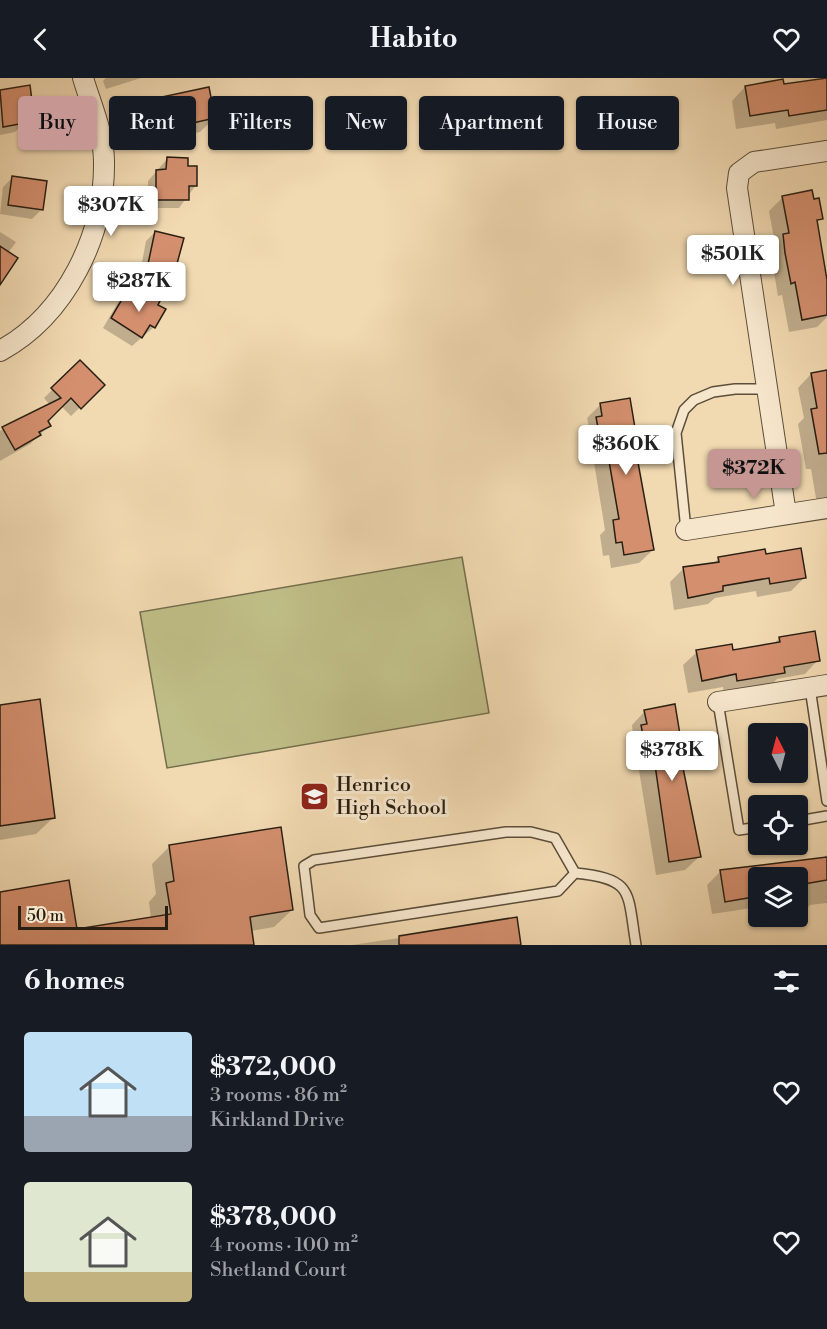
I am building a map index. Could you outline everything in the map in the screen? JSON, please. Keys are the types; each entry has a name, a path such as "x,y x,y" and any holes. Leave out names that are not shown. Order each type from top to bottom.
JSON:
{"street":[{"path":"0,351 52,308 69,286 81,261 99,211 104,161 102,141 83,78"},
{"path":"786,514 738,188 739,173 754,162 827,151"},
{"path":"686,530 827,508"},
{"path":"718,702 818,686"}],"lane":[{"path":"686,530 676,433 684,410 694,400 713,392 768,389"},
{"path":"818,686 827,801"},
{"path":"718,702 739,830 748,829"},
{"path":"808,819 827,816"},
{"path":"506,832 531,832 555,838 575,873 558,891 319,928 310,915 304,866 314,860 506,832"},
{"path":"575,873 606,876 622,886 628,896 636,945"}],"shaded area":[{"path":"462,557 489,713 167,768 140,612"}],"building":[{"path":"827,78 827,110 789,116 788,110 750,116 745,86 783,79 784,84"},
{"path":"30,85 31,96 18,96 18,124 3,127 0,90"},
{"path":"209,87 211,96 208,96 208,120 196,122 196,96 166,96"},
{"path":"167,157 188,158 188,166 197,166 197,186 189,186 189,200 156,200 156,170 166,169"},
{"path":"12,176 47,181 43,210 8,205"},
{"path":"812,190 814,199 819,198 823,219 817,220 827,280 827,315 802,320 795,282 791,284 785,253 783,234 789,233 782,196"},
{"path":"155,231 184,238 175,271 148,264"},
{"path":"0,246 18,258 0,285"},
{"path":"142,289 161,299 158,305 166,309 155,328 150,325 142,338 111,318 125,294 135,299"},
{"path":"80,360 105,385 81,409 71,398 48,421 51,426 39,432 41,435 15,450 2,427 61,398 51,388"},
{"path":"827,370 827,453 819,454 811,409 817,408 811,373"},
{"path":"630,398 638,446 635,446 654,550 624,555 622,542 616,543 613,520 619,519 605,438 600,439 596,417 602,416 600,403"},
{"path":"801,548 806,578 770,584 769,578 723,586 723,591 688,598 683,567 719,562 718,557 765,549 766,554"},
{"path":"815,631 820,661 784,667 785,673 737,681 736,674 702,681 696,650 732,644 733,650 780,642 779,637"},
{"path":"40,699 55,818 0,826 0,705"},
{"path":"675,704 683,753 680,753 701,857 669,862 654,758 651,745 645,746 641,725 647,724 644,710"},
{"path":"281,827 293,910 250,917 254,945 0,945 0,892 69,880 77,929 171,914 166,883 174,881 169,845"},
{"path":"827,857 827,880 808,883 808,867 748,867 748,898 725,902 720,870"},
{"path":"517,917 521,945 399,945 399,936"}],"place":[{"name":"Henrico High School","path":"315,796"}]}
